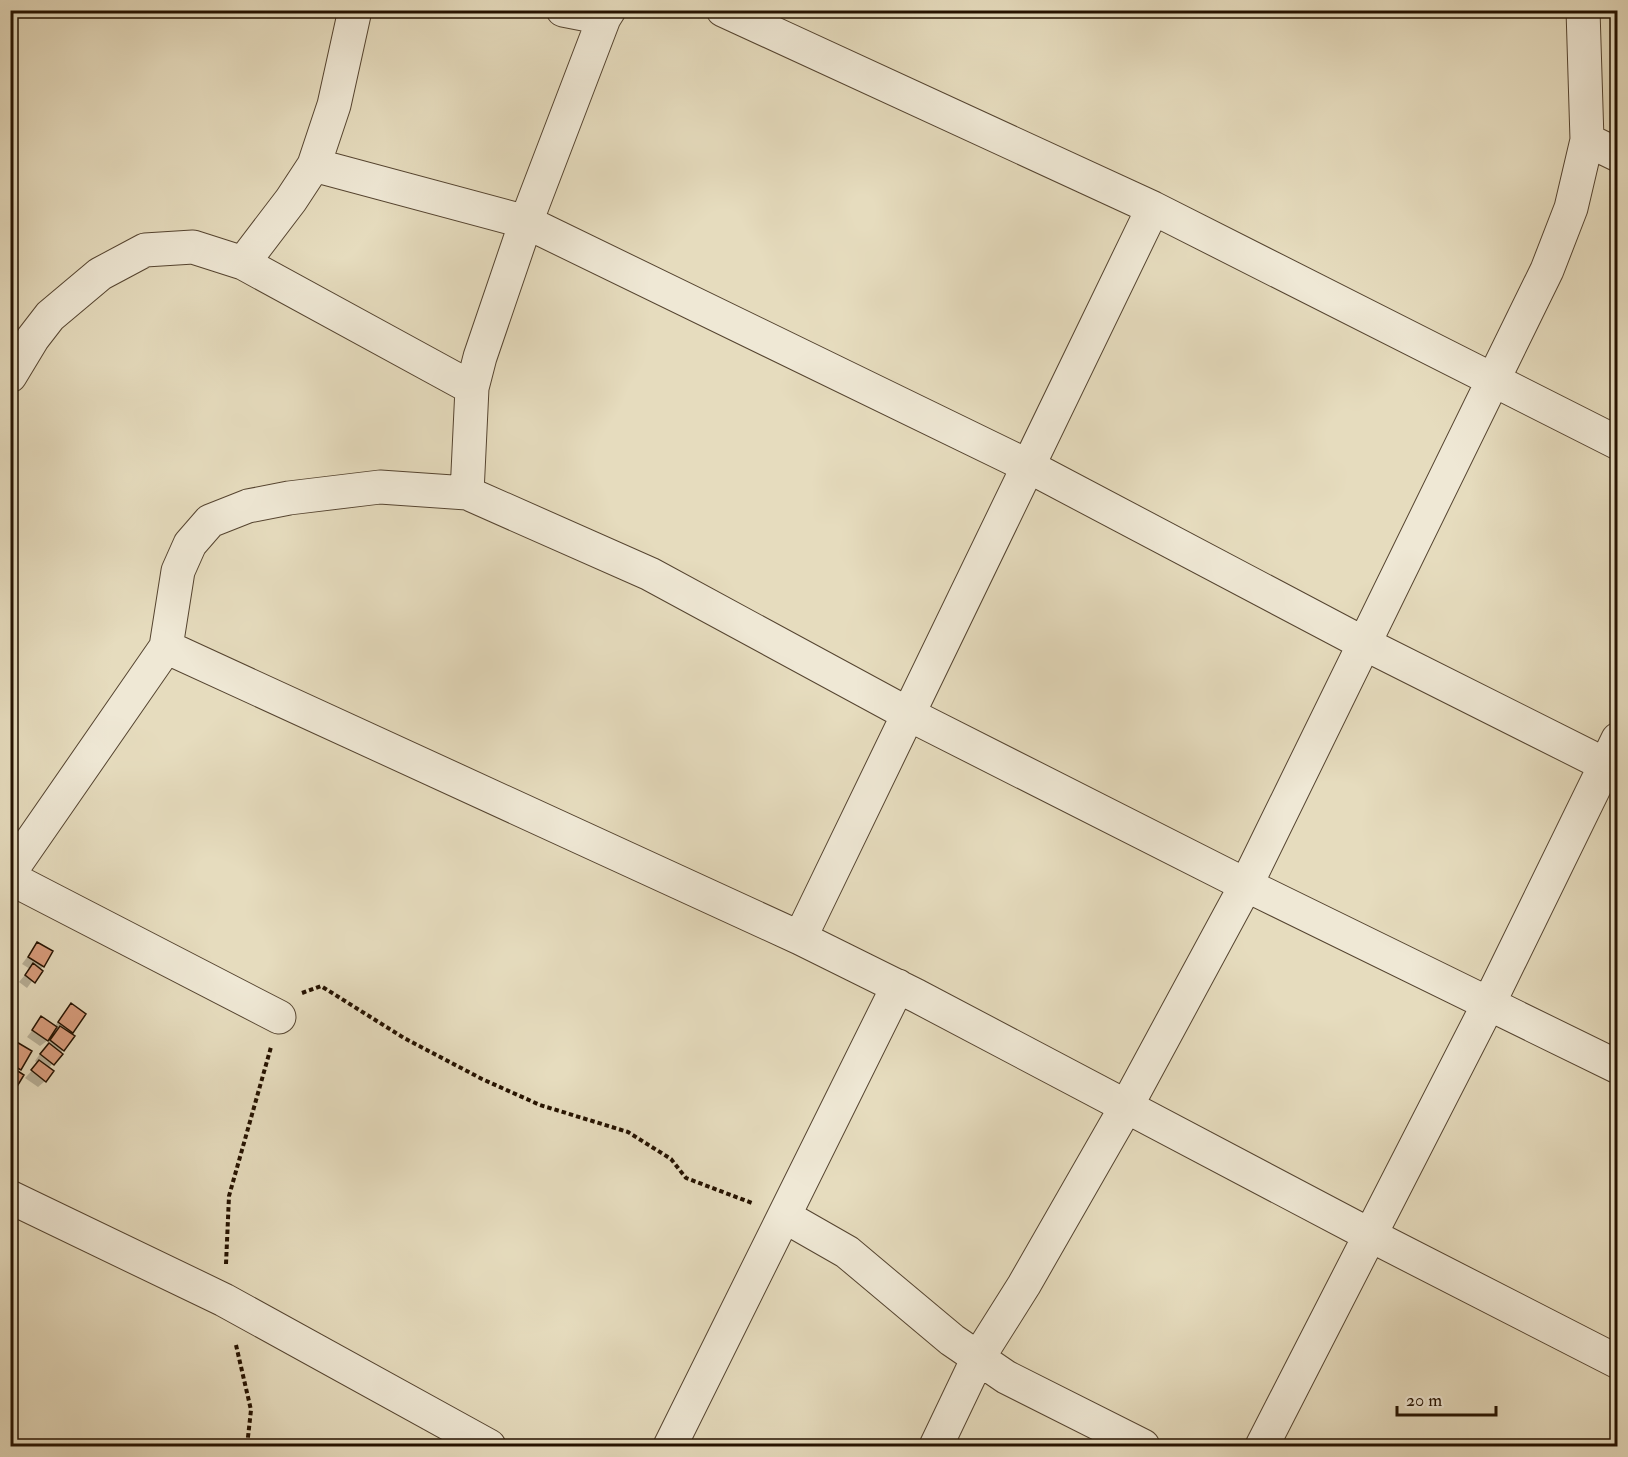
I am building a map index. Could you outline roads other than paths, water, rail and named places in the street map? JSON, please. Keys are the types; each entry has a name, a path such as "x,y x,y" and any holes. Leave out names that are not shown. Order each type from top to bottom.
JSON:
{"street":[{"path":"243,262 291,200 314,165 334,105 356,10"},
{"path":"467,493 472,388 480,357 526,222 606,14 563,10"},
{"path":"723,10 1153,208 1617,443"},
{"path":"936,1446 978,1358 1024,1285 1126,1107 1246,885 1547,270 1570,208 1587,140 1583,10"},
{"path":"1587,140 1617,155"},
{"path":"314,165 526,222 1026,465 1363,644 1613,758 1488,1005 1368,1234 1262,1446"},
{"path":"800,938 910,714 1026,465 1153,208"},
{"path":"10,376 22,335 50,316 100,274 145,250 193,247 243,262 472,388"},
{"path":"10,873 166,647 178,571 190,544 210,521 248,506 289,498 380,487 467,493 650,574 910,714 1246,885 1617,1067"},
{"path":"166,647 800,938 898,986 1368,1234 1617,1362"},
{"path":"10,878 279,1017"},
{"path":"670,1446 898,986"},
{"path":"10,1197 224,1300 489,1446"},
{"path":"784,1215 847,1252 952,1340 1006,1377 1143,1446"}]}
